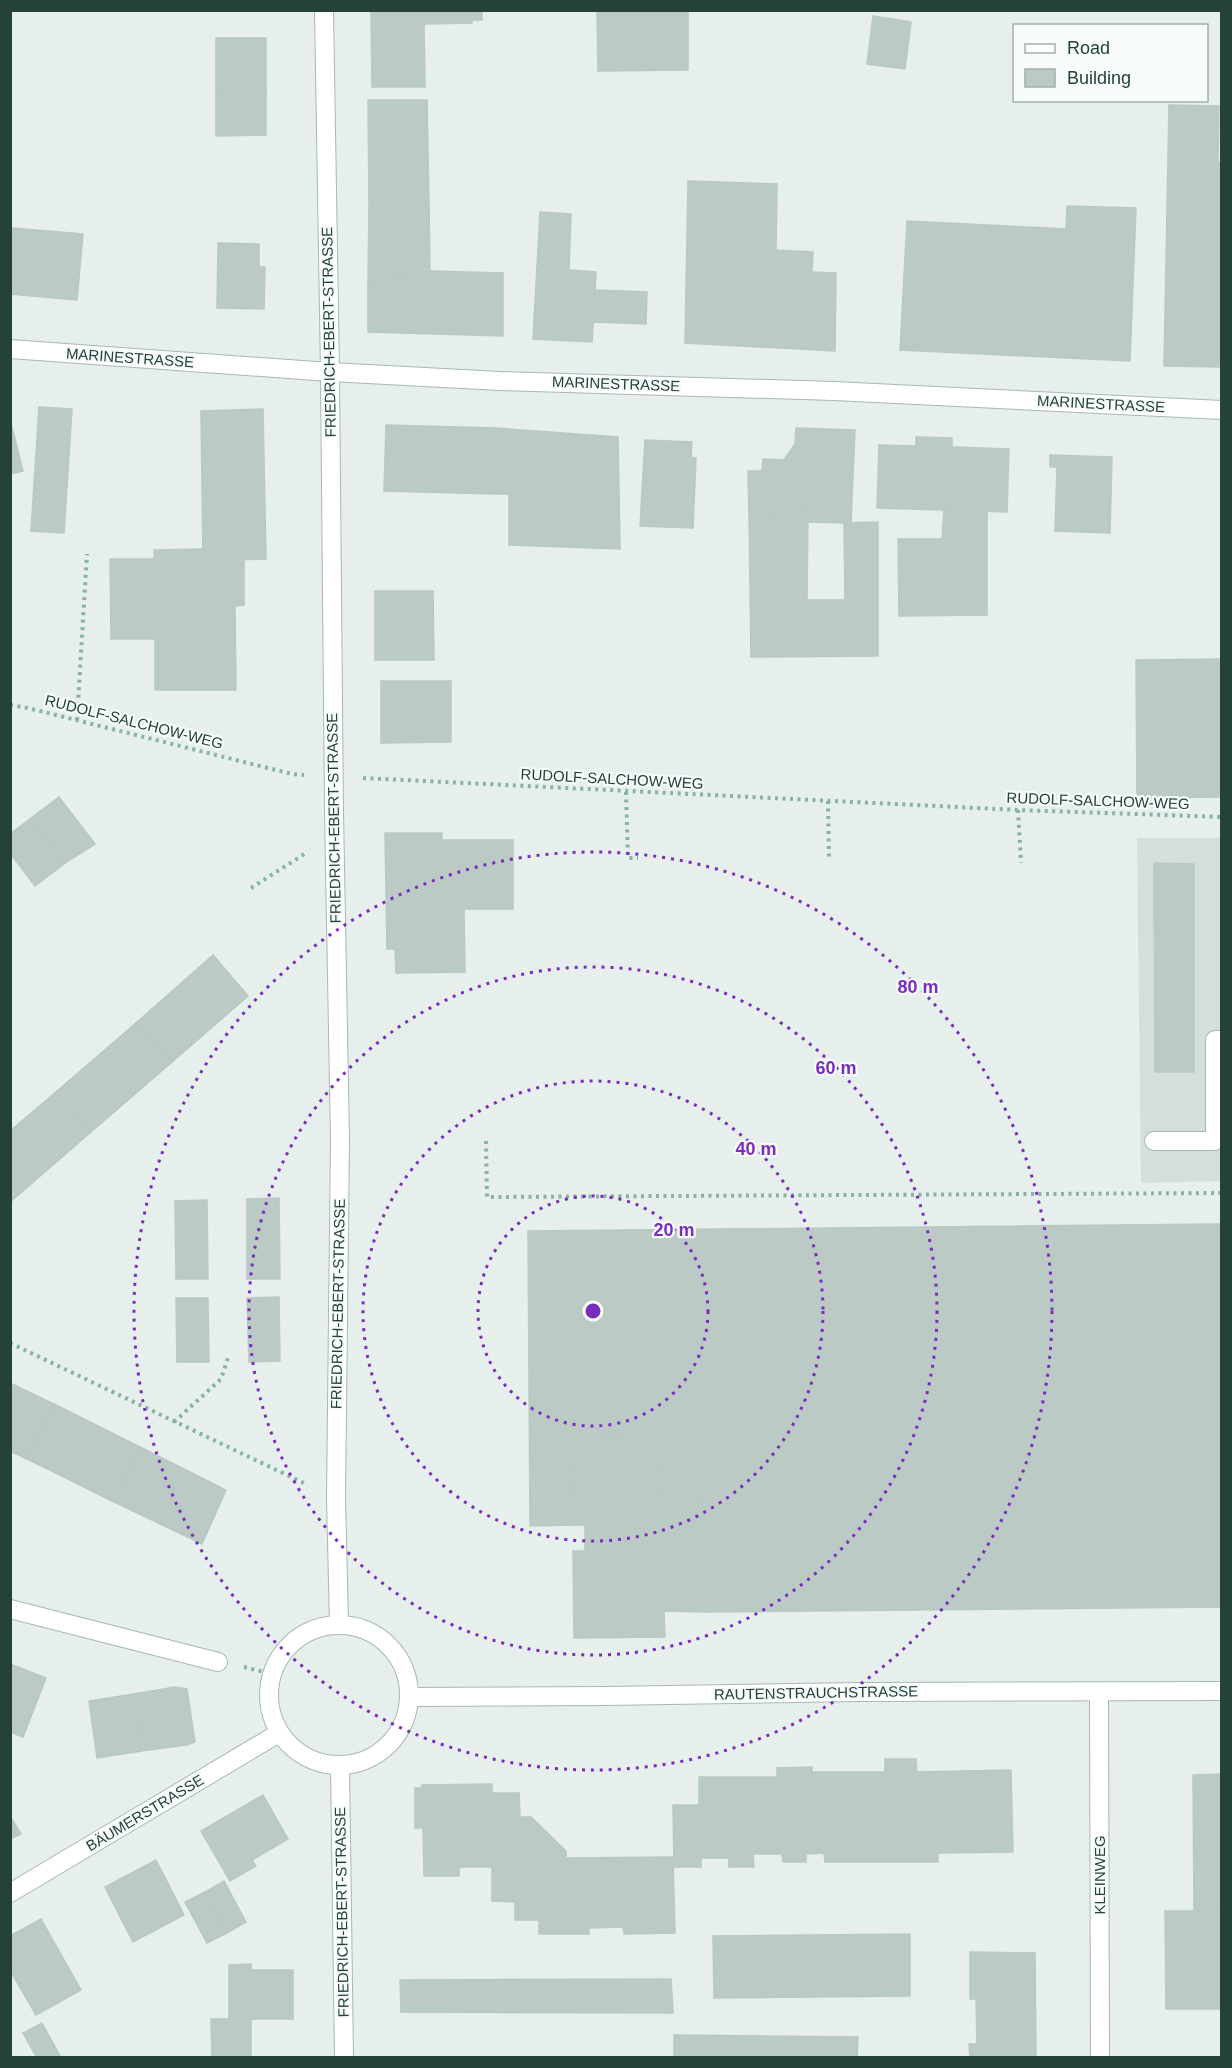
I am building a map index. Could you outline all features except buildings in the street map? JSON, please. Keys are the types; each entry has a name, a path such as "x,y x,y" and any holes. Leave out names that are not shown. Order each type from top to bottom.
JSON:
{"street":[{"name":"FRIEDRICH-EBERT-STRASSE","path":"324,10 340,1140 336,1498 339,1625"},
{"name":"MARINESTRASSE","path":"10,349 330,372 500,381 834,391 1221,410"},
{"path":"1154,1141 1215,1141 1215,1040 1221,1040"},
{"path":"10,1609 218,1662"},
{"path":"339,1625 357,1627 375,1634 390,1646 401,1661 408,1678 410,1697 407,1718 396,1738 381,1752 361,1763 340,1767 316,1762 295,1750 279,1733 271,1714 268,1694 272,1674 282,1654 297,1639 317,1629 339,1625"},
{"name":"RAUTENSTRAUCHSTRASSE","path":"410,1697 1221,1691"},
{"name":"KLEINWEG","path":"1099,1692 1100,2058"},
{"name":"BÄUMERSTRASSE","path":"10,1893 279,1733"},
{"name":"FRIEDRICH-EBERT-STRASSE","path":"340,1767 344,2058"}],"path":[{"path":"77,720 87,554"},
{"name":"RUDOLF-SALCHOW-WEG","path":"10,705 292,774 626,792 1221,817"},
{"path":"626,792 628,858 638,858"},
{"path":"828,801 829,858"},
{"path":"1018,810 1021,863"},
{"path":"251,888 334,835"},
{"path":"486,1141 487,1197 1221,1193"},
{"path":"10,1343 336,1498"},
{"path":"174,1422 221,1379 228,1358"}],"shaded area":[{"path":"1137,838 1221,838 1221,1181 1141,1183"}]}
